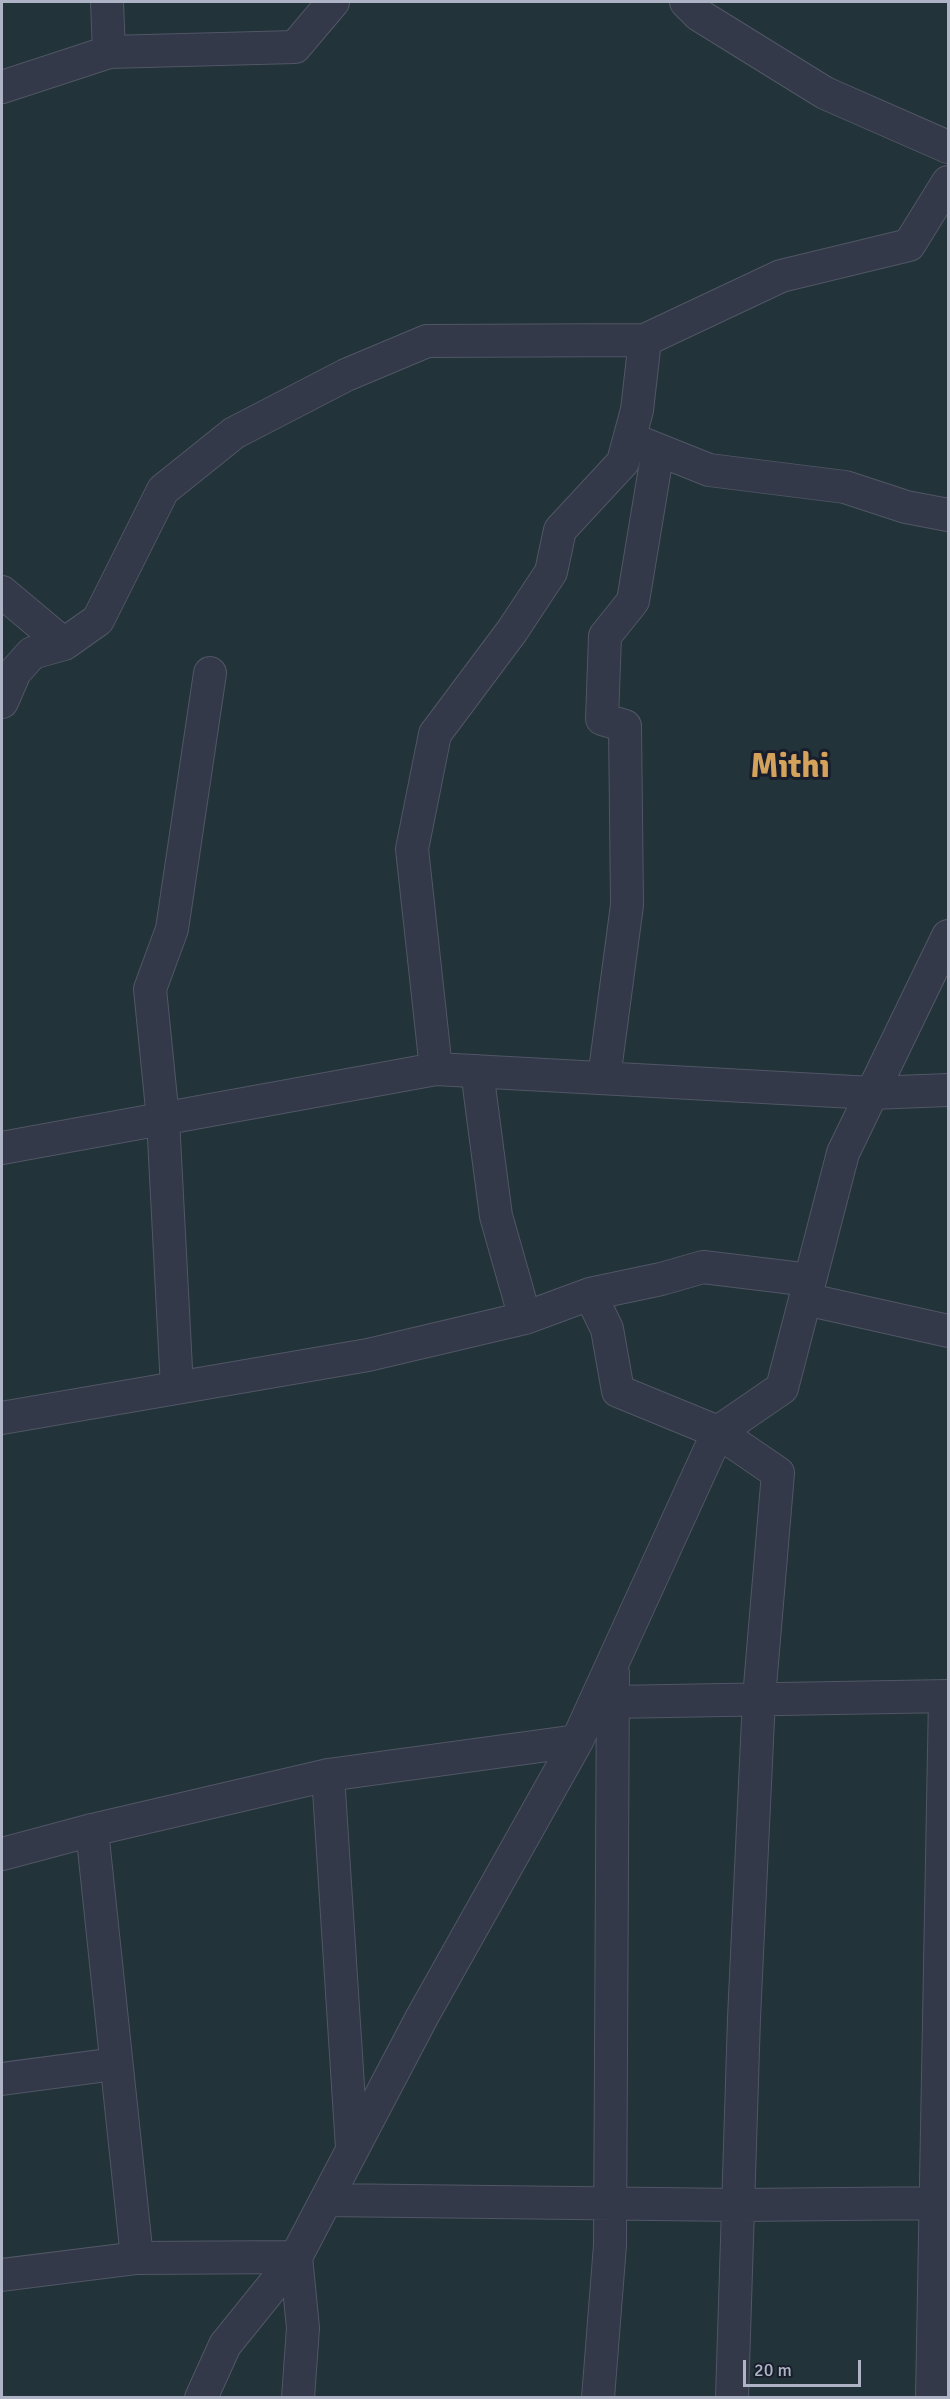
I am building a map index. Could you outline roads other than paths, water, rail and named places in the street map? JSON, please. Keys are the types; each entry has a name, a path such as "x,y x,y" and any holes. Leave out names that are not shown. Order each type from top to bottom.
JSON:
{"street":[{"path":"107,2 109,52"},
{"path":"2,87 109,52 296,47 333,2"},
{"path":"686,2 699,15 825,93 948,147"},
{"path":"2,702 15,672 32,653 64,644 98,620 163,490 234,433 346,375 427,341 645,340 781,276 909,245 948,182"},
{"path":"436,1069 412,849 435,734 512,631 551,572 560,530 623,462 637,410 645,340"},
{"path":"630,438 709,470 845,487 906,507 948,515"},
{"path":"604,1078 627,905 625,726 602,719 605,636 633,601 658,450"},
{"path":"2,592 64,644"},
{"path":"177,1388 163,1119 150,989 172,929 210,673"},
{"path":"201,2397 225,2345 296,2257 422,2017 577,1741 718,1432 782,1388 843,1153 948,936"},
{"path":"2,1148 436,1069 872,1093 948,1090"},
{"path":"477,1071 496,1216 525,1318"},
{"path":"2,1418 368,1355 525,1318 590,1294 662,1279 703,1267 807,1289 948,1331"},
{"path":"590,1294 607,1329 618,1391 718,1432 777,1473 759,1698 732,2397"},
{"path":"598,2397 610,2245 611,2203 613,1663"},
{"path":"612,1702 946,1696 942,2203 932,2397"},
{"path":"2,1854 92,1830 328,1775 577,1741"},
{"path":"328,1775 352,2149"},
{"path":"92,1830 137,2258"},
{"path":"2,2079 115,2064"},
{"path":"326,2200 738,2205 942,2203"},
{"path":"2,2275 137,2258 296,2257"},
{"path":"296,2257 303,2328 298,2397"}],"district":[{"name":"Mithi","path":"790,768"}]}
